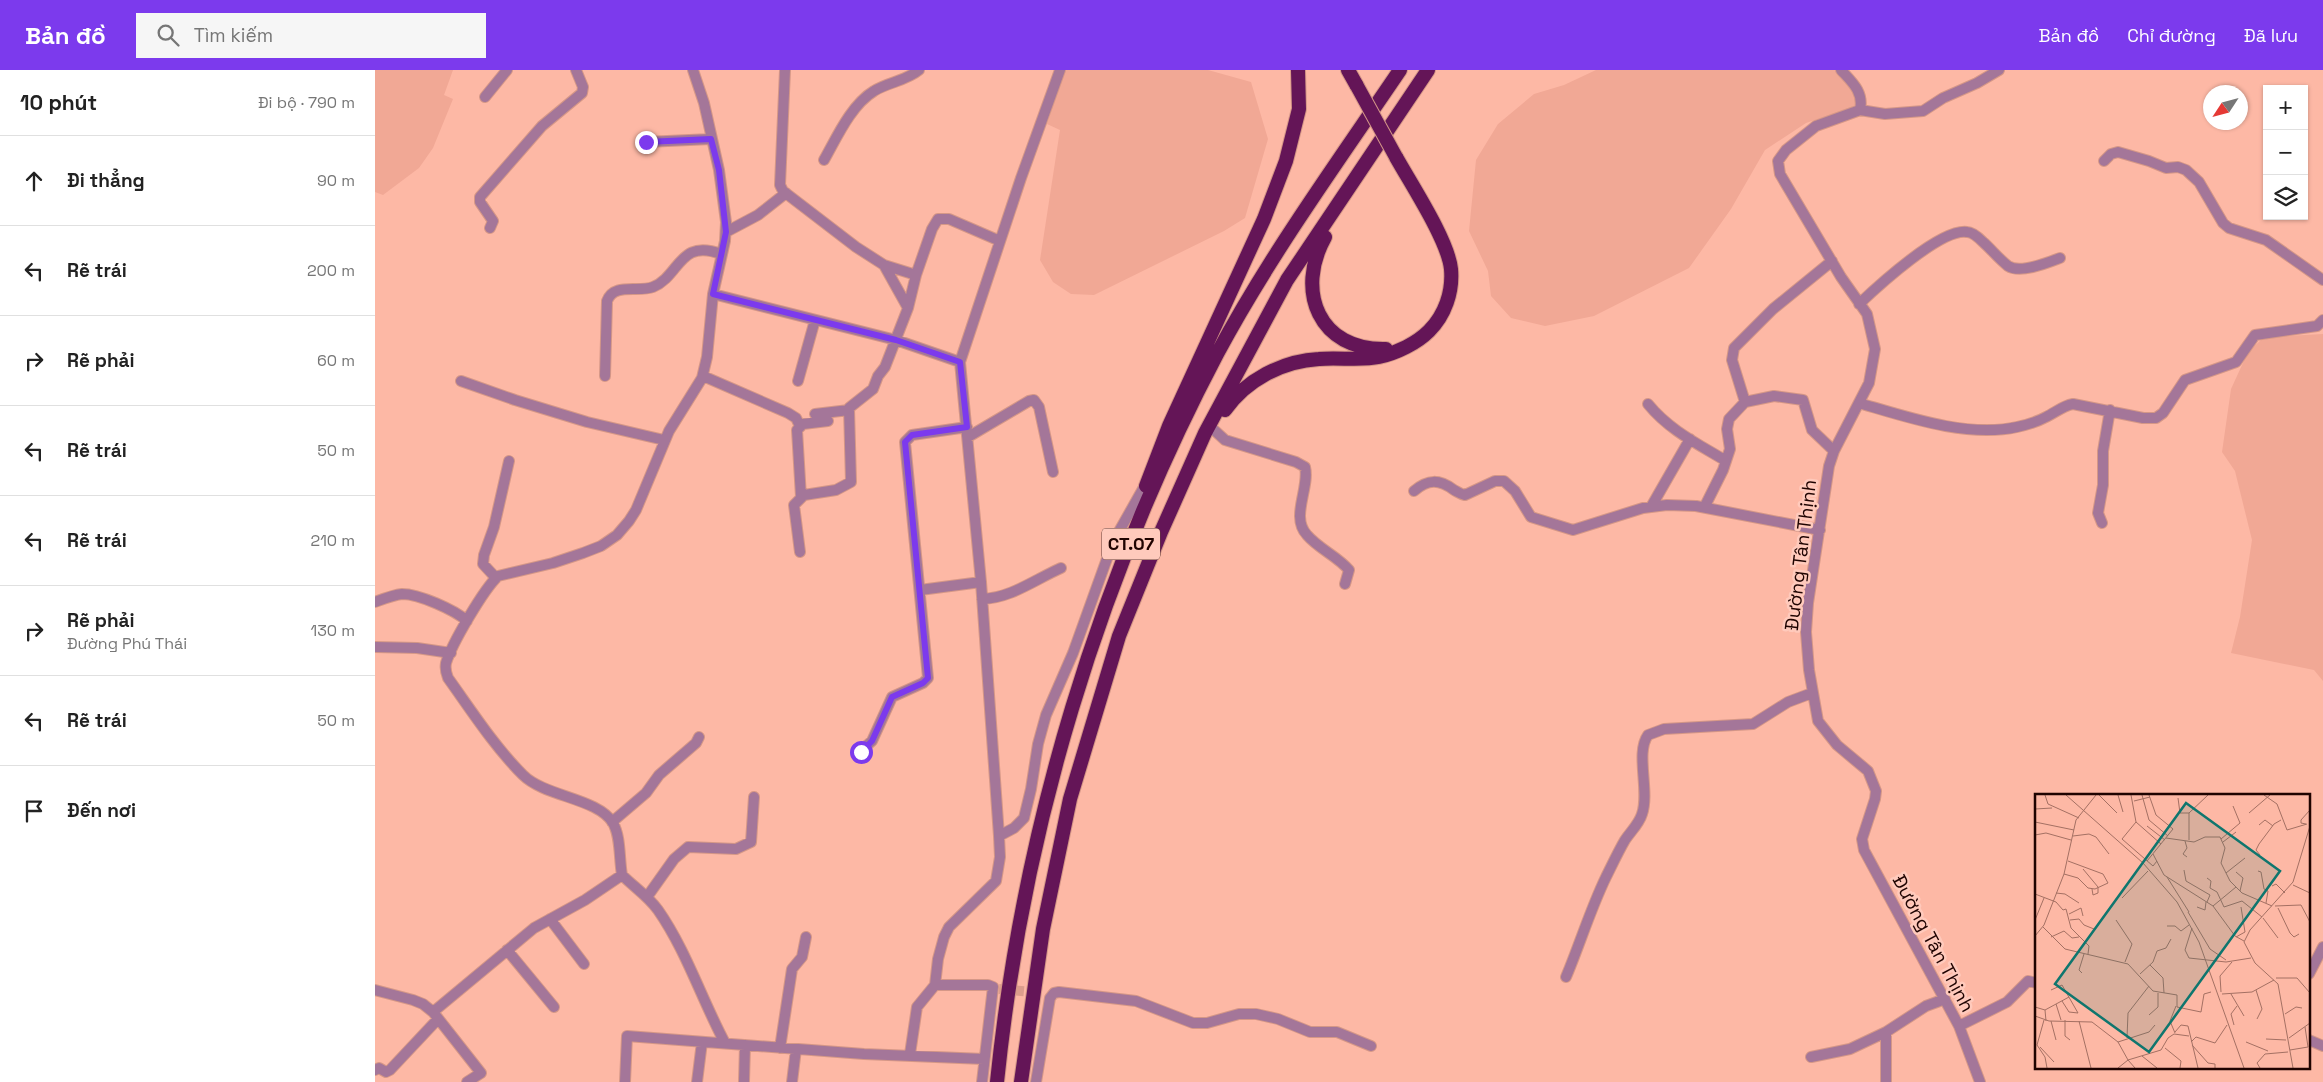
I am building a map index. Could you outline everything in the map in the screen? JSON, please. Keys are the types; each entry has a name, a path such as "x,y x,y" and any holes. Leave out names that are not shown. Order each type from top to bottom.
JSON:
{"highway":[{"path":"1097,626 1150,474 1169,426 1264,219 1286,161 1299,109 1298,70"},
{"path":"1161,532 1184,496 1214,430 1233,398 1255,380 1287,364 1317,359 1379,357 1405,348 1423,337 1440,320 1450,295 1451,268 1441,240 1348,70"},
{"name":"CT.07","path":"997,1082 1020,923 1047,793 1097,626 1181,427 1217,354 1268,266 1399,70"},
{"name":"CT.07","path":"1021,1082 1043,929 1070,799 1119,636 1161,532 1205,433 1287,280 1428,70"},
{"path":"1405,348 1378,349 1362,347 1345,341 1331,330 1319,314 1312,293 1311,272 1317,251 1329,230 1410,109 1433,70"}],"street":[{"path":"485,97 507,70"},
{"path":"490,228 493,221 480,202 480,197 542,126 582,93 582,82 577,70"},
{"path":"693,70 704,103 719,170 726,232 713,294 707,358 703,376 696,391 664,440 636,510 617,535 601,546 553,563 504,573 496,578 467,621 446,662 447,678 488,733 523,775 537,786 596,808 612,822 618,840 622,876 647,897 668,927 725,1044"},
{"path":"785,70 780,185 786,194 856,247 884,265 916,275"},
{"path":"824,160 850,116 866,97 882,86 907,78 919,70"},
{"path":"910,1054 917,1006 935,985 940,947 949,927 996,881 1000,857 981,582 960,362 1060,70"},
{"path":"1841,70 1862,99 1860,110 1885,114 1923,111 1943,98 1977,83 1999,70"},
{"name":"Đường Tân Thịnh","path":"1860,110 1816,126 1786,150 1778,161 1780,174 1832,261 1867,314 1875,349 1869,383 1834,451 1824,489 1820,530 1808,603 1806,632 1812,693 1818,721 1826,733 1837,745 1861,763 1873,782 1875,800 1862,839 1864,850 1959,1026 1980,1082"},
{"path":"646,142 711,139"},
{"path":"2103,161 2111,154 2118,152 2166,168 2178,167 2186,170 2199,182 2223,223 2229,228 2266,240 2323,280"},
{"path":"726,232 758,215 786,194"},
{"path":"801,496 839,489 851,483 849,410 852,405 874,387 896,340 908,308 916,275 932,229 938,219 949,219 1000,241"},
{"path":"1859,304 1897,269 1940,241 1956,233 1967,232 1978,237 2008,266 2015,269 2038,266 2060,258"},
{"path":"605,376 607,301 609,296 618,290 644,289 656,286 686,256 697,251 711,250 721,254"},
{"path":"1745,402 1732,360 1734,348 1773,309 1832,261"},
{"path":"884,265 908,308"},
{"path":"713,294 896,340 960,362"},
{"path":"798,381 815,320"},
{"path":"1859,403 1936,424 1997,429 2035,422 2073,404 2143,418 2156,418 2163,413 2185,380 2236,362 2255,335 2317,326 2323,320"},
{"path":"703,376 788,413 796,418 800,426"},
{"path":"461,381 587,422 664,440"},
{"path":"1705,506 1730,449 1727,428 1729,419 1745,402 1774,396 1803,400 1812,430 1834,451"},
{"path":"857,754 872,741 892,697 923,683 928,678 905,442 912,435 968,432 1034,400 1039,408 1053,472"},
{"path":"1648,404 1658,417 1690,440 1726,461"},
{"path":"815,414 849,410"},
{"path":"2102,523 2098,513 2103,485 2103,451 2110,410"},
{"path":"800,426 828,421"},
{"path":"800,426 796,434 801,496 794,507 800,552"},
{"path":"1214,430 1225,440 1296,462 1305,467 1300,524 1307,536 1339,559 1349,570 1345,584"},
{"path":"1651,507 1690,440"},
{"path":"496,578 483,564 484,555 494,527 509,461"},
{"path":"999,836 1014,828 1024,818 1038,744 1046,715 1073,653 1113,542 1150,474"},
{"path":"1414,491 1431,481 1445,484 1461,495 1465,495 1495,481 1504,481 1515,491 1531,517 1573,530 1620,514 1667,505 1705,506 1751,518 1820,530"},
{"path":"982,599 1000,598 1011,594 1061,568"},
{"path":"920,590 981,582"},
{"path":"375,602 401,594 413,595 437,606 447,607 467,621"},
{"path":"375,647 417,648 451,653"},
{"path":"1566,977 1579,948 1590,911 1602,884 1626,839 1643,814 1645,782 1643,746 1648,735 1664,729 1753,724 1789,702 1812,693"},
{"path":"612,822 646,793 655,779 696,743 699,737"},
{"path":"647,897 674,859 688,847 736,849 751,842 755,796"},
{"path":"375,1070 379,1068 386,1072 390,1070 435,1016 534,928 585,900 622,876"},
{"path":"550,919 584,964"},
{"path":"780,1048 792,969 802,957 806,938"},
{"path":"2311,970 2323,947"},
{"path":"507,950 554,1006"},
{"path":"1959,1026 2007,1002 2028,982 2035,983"},
{"path":"935,985 989,985 996,988 982,1082"},
{"path":"375,990 413,1000 435,1016 481,1073 467,1082"},
{"path":"1035,1082 1047,994 1059,992 1137,1001 1193,1023 1207,1023 1239,1014 1256,1014 1278,1019 1309,1032 1337,1032 1371,1046"},
{"path":"1811,1057 1850,1049 1886,1032 1926,1006 1945,999"},
{"path":"1886,1032 1886,1082"},
{"path":"625,1082 627,1036 745,1046 984,1059"},
{"path":"2311,1041 2323,1046"},
{"path":"697,1082 702,1042"},
{"path":"743,1082 745,1046"},
{"path":"792,1082 796,1049"}],"shaded area":[{"path":"375,70 453,70 444,95 453,99 433,148 419,168 383,195 375,192"},
{"path":"1064,70 1208,70 1251,82 1268,139 1245,218 1224,231 1094,295 1071,294 1053,282 1040,260 1060,130 1047,124"},
{"path":"1596,70 1835,70 1854,90 1858,99 1855,105 1848,109 1806,123 1765,150 1731,209 1689,268 1594,316 1545,326 1511,318 1491,296 1488,271 1469,231 1476,160 1498,124 1534,94 1564,85"},
{"path":"2323,334 2323,681 2314,670 2231,653 2240,617 2252,540 2235,471 2222,452 2231,389 2248,352 2261,340 2285,336"}],"tunnel":[{"path":"999,989 1043,993"}],"route":[{"path":"646,142 711,139 719,170 726,222 725,241 713,294 896,340 960,362 967,427 912,435 905,442 928,678 925,682 892,697 888,702 872,741 861,752"}]}
